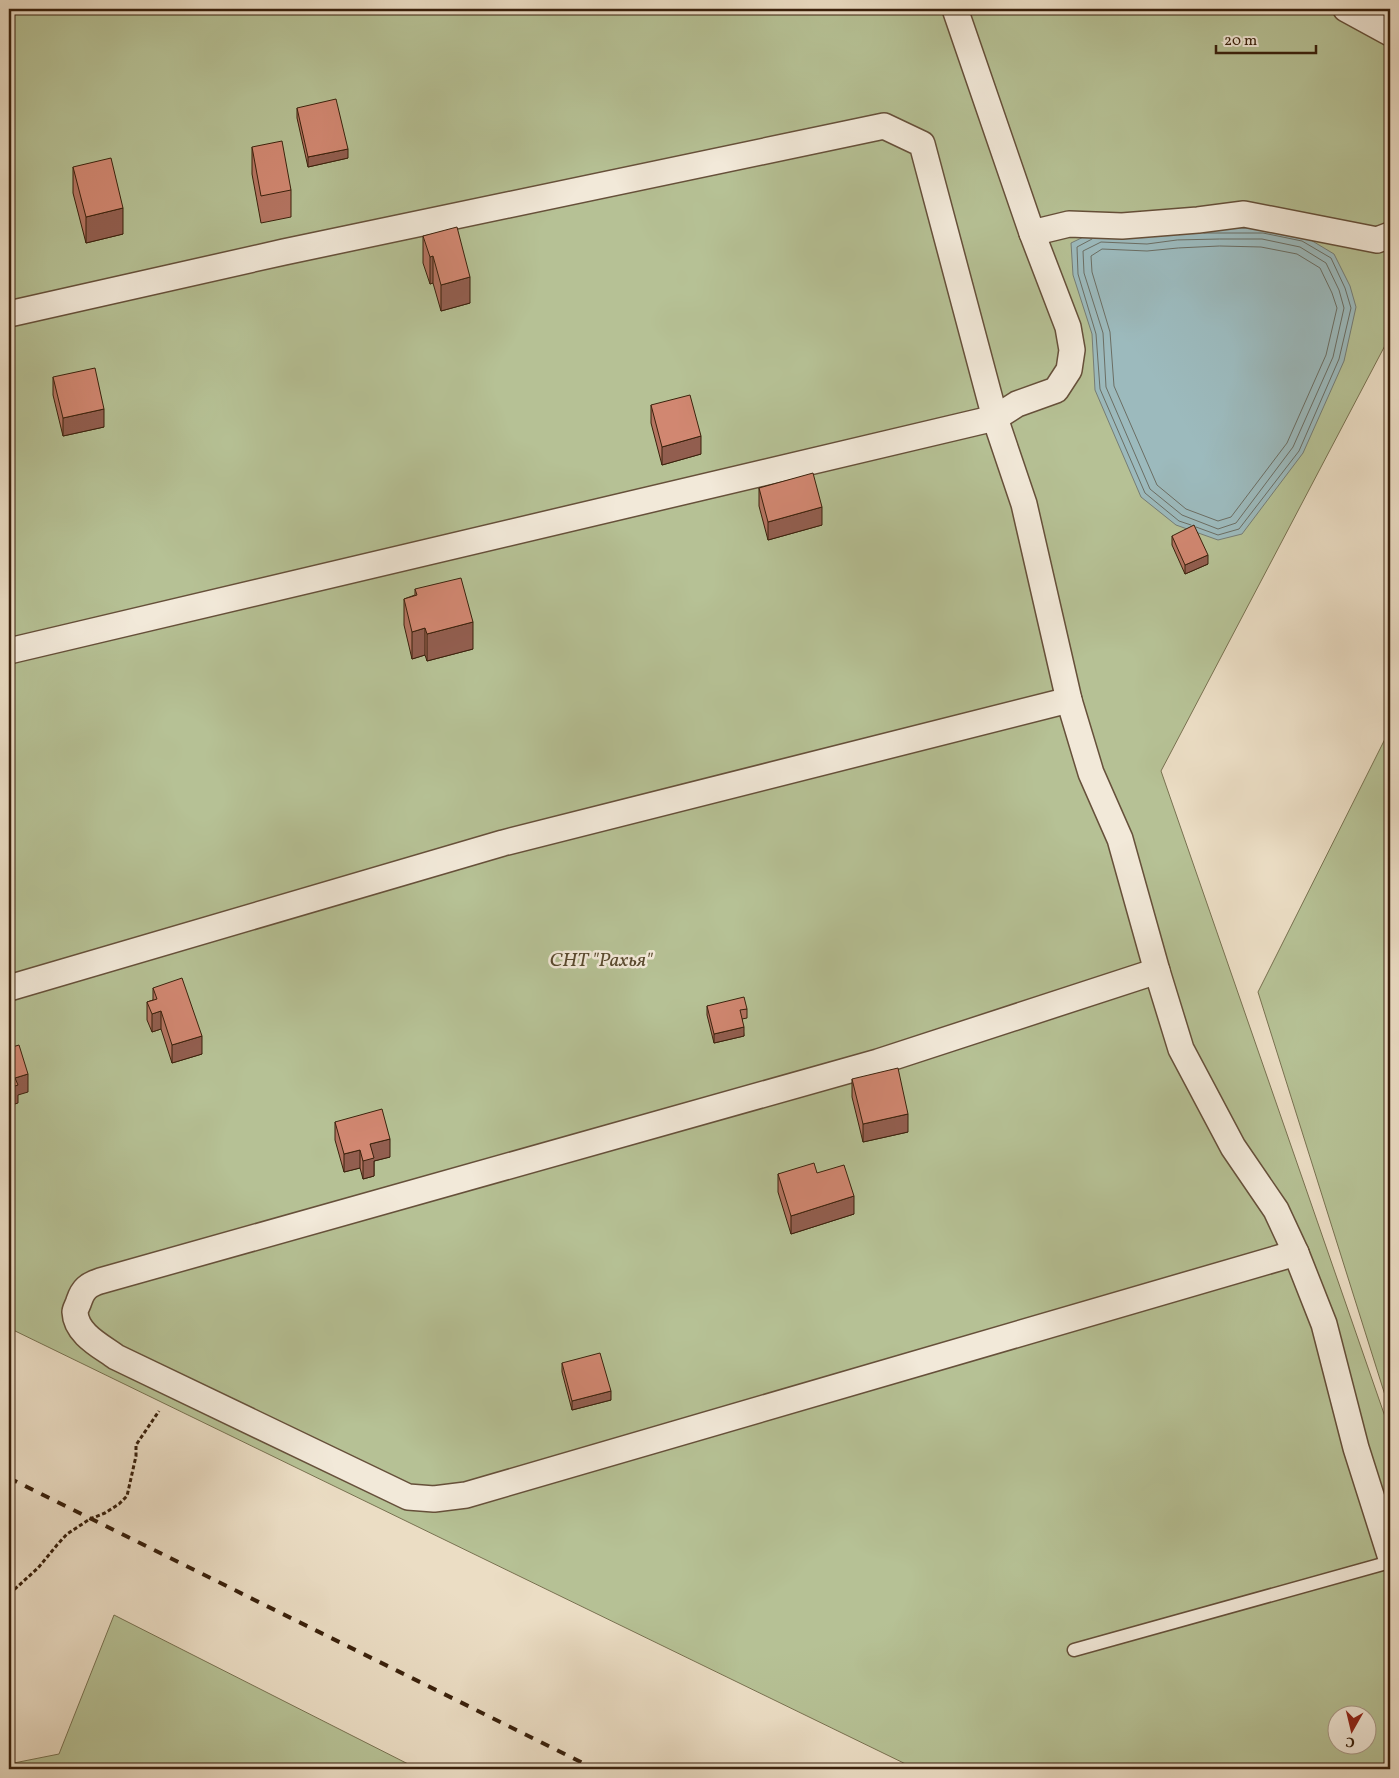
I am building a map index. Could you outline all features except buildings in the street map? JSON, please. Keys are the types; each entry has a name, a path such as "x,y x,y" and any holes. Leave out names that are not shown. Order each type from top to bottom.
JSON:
{"street":[{"path":"9,651 995,418 1017,404 1056,390 1069,370 1072,350 1068,326 1032,232 955,9"},
{"path":"1346,9 1390,32"},
{"path":"9,314 293,250 884,126 922,144 995,418 1024,504 1069,700 1091,773 1120,839 1157,971 1182,1049 1233,1147 1276,1210 1296,1253 1324,1324 1356,1448 1390,1555"},
{"path":"1032,232 1069,224 1122,226 1244,214 1377,240 1390,235"},
{"path":"9,988 504,843 1069,700"},
{"path":"1157,971 878,1062 87,1286 80,1296 75,1312 79,1327 90,1339 116,1357 408,1497 434,1499 466,1496 1296,1253"}],"lane":[{"path":"1074,1650 1390,1562"}],"path":[{"path":"9,1593 38,1568 67,1534 90,1519 105,1514 127,1496 136,1456 136,1445 175,1385"}],"green space":[{"name":"СНТ \"Рахья\"","path":"9,9 1390,9 1390,336 1161,771 1390,1431 1390,1769 916,1769 9,1328"},
{"path":"1390,729 1390,1411 1258,992"},
{"path":"114,1615 418,1769 9,1769 9,1764 59,1754"}],"water":[{"path":"1263,228 1304,236 1334,254 1350,286 1356,307 1344,361 1303,453 1242,534 1218,540 1176,525 1141,497 1095,390 1092,334 1073,275 1071,243 1098,230"}],"railway":[{"path":"9,1478 595,1769"}]}
